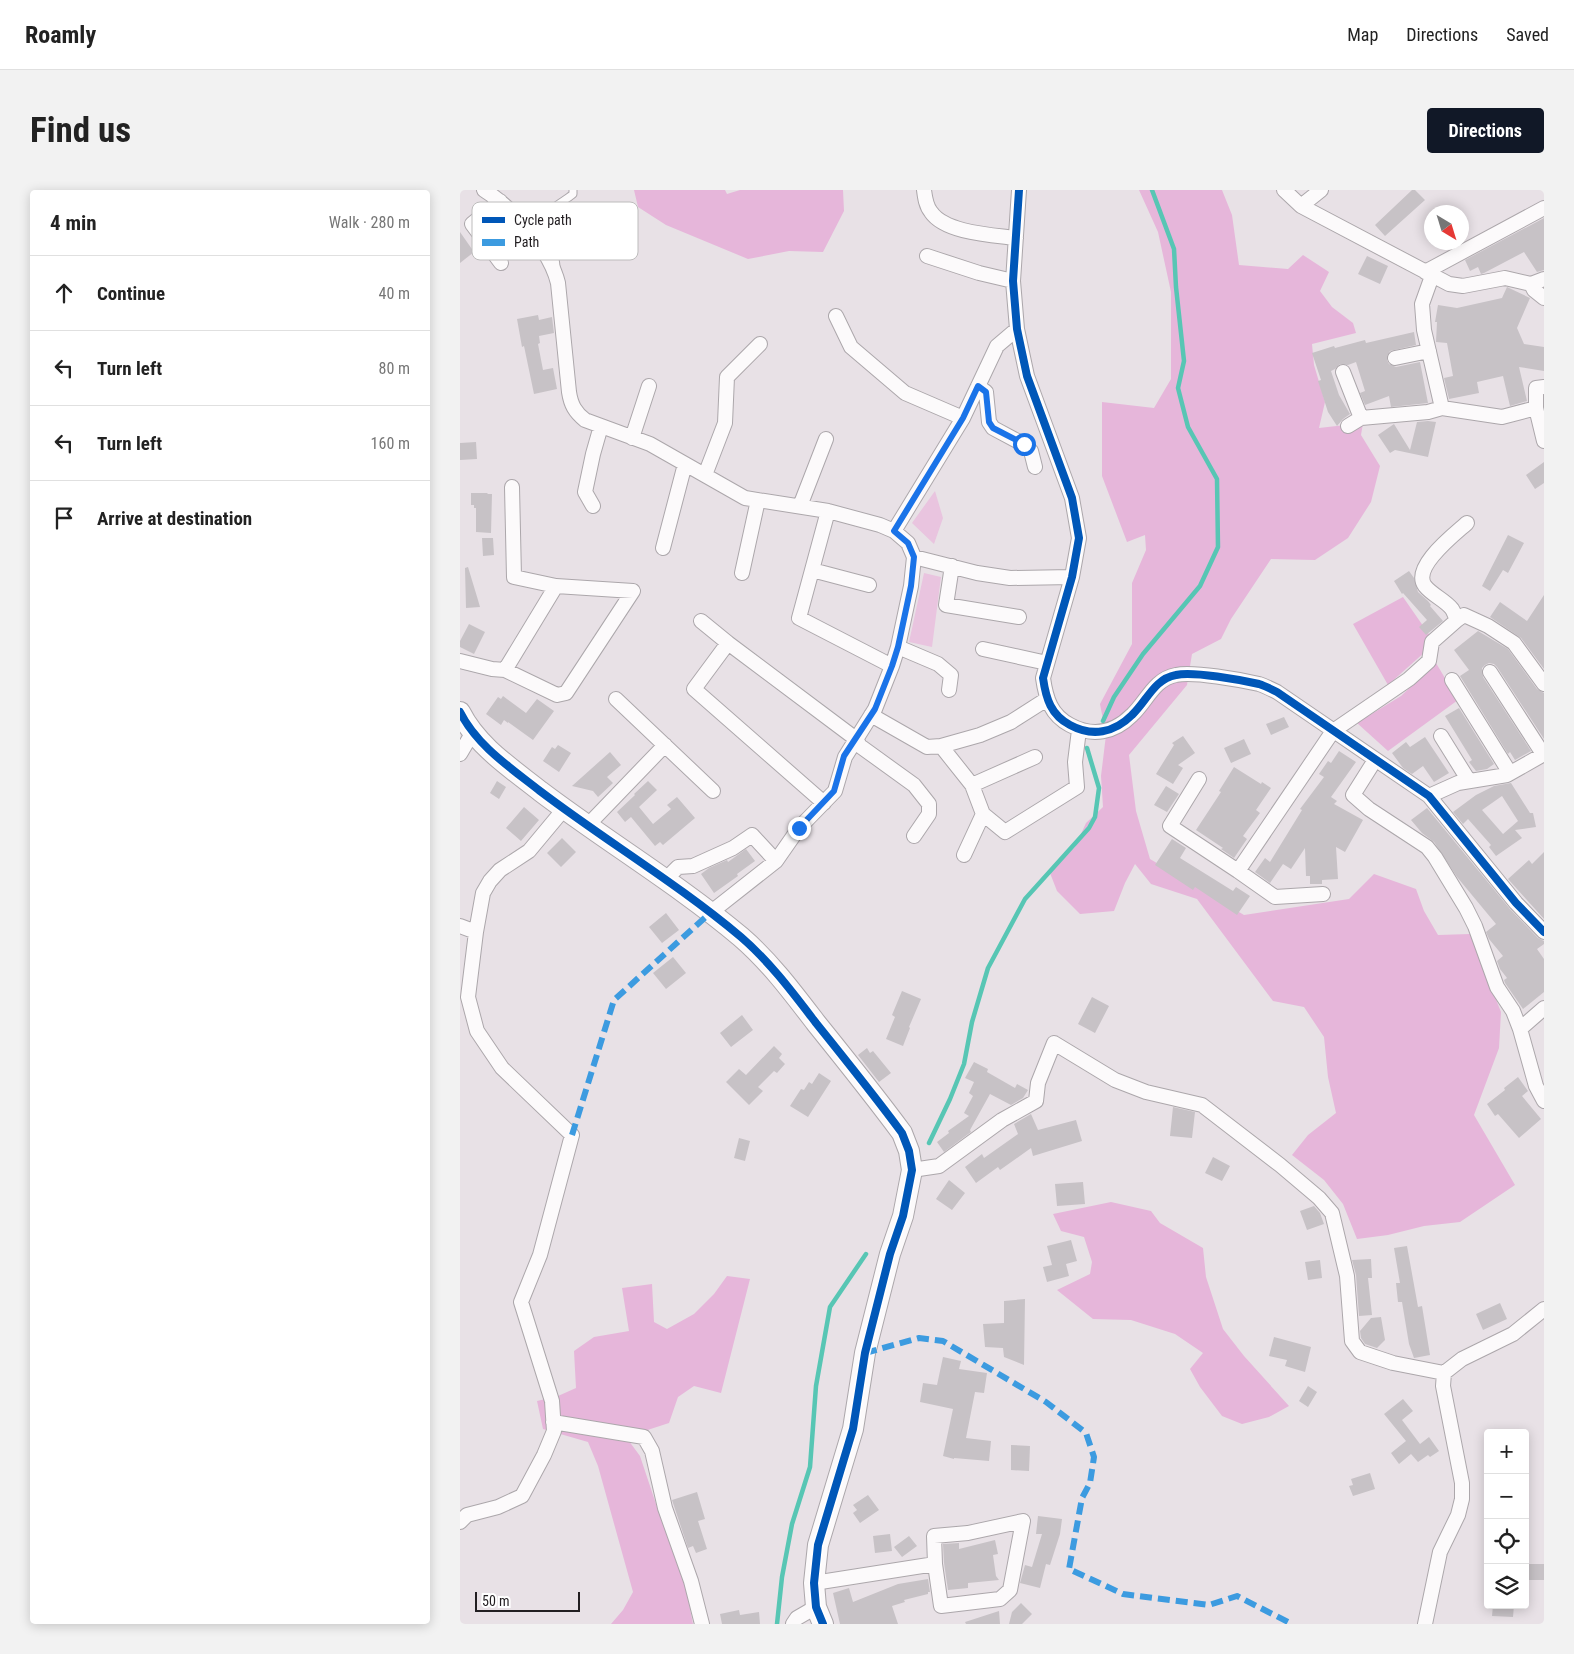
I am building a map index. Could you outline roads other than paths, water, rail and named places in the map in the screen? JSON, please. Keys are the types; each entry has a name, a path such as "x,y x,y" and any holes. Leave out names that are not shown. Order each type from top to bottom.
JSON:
{"street":[{"path":"484,190 500,201"},
{"path":"924,190 925,201 929,211 945,223 959,229 1016,238"},
{"path":"1019,190 1013,281 1017,329 1027,376 1072,498 1079,538 1072,577 1043,678 1050,708 1061,720 1079,730 1102,733 1120,725 1133,715 1152,690 1163,680 1176,675 1195,674 1261,685 1277,692 1428,796 1516,903 1544,932"},
{"path":"1284,190 1301,206 1449,284 1463,286 1505,278 1538,282 1534,290 1544,298"},
{"path":"1301,206 1321,190"},
{"path":"1442,408 1424,330 1422,304 1428,274 1544,208"},
{"path":"927,256 978,273 1013,281"},
{"path":"548,260 556,274 558,283 569,392 572,405 578,414 586,420 650,444 745,498 828,511 880,525 894,531 908,543 914,557 911,586 892,666 872,715 844,756 834,791 799,828 776,861 710,913"},
{"path":"836,316 851,347 905,393 963,418"},
{"path":"894,531 963,418 997,346 1017,329"},
{"path":"704,475 725,423 728,377 760,344"},
{"path":"1395,358 1429,351"},
{"path":"1343,372 1361,418"},
{"path":"632,438 649,386"},
{"path":"978,386 986,392 989,422 993,428 1024,444 1031,451 1035,467"},
{"path":"1544,387 1536,388 1536,408 1544,441"},
{"path":"1348,426 1361,418 1428,412 1442,408 1502,416 1536,408"},
{"path":"593,506 585,492 601,426"},
{"path":"800,506 826,439"},
{"path":"663,548 685,464"},
{"path":"460,661 492,669 505,670 557,695 566,693 633,591 556,586 514,577 512,487"},
{"path":"742,574 758,500"},
{"path":"828,511 799,618 892,666"},
{"path":"1457,620 1452,609 1425,586 1422,578 1423,570 1432,556 1467,523"},
{"path":"914,557 977,573 1010,578 1072,577"},
{"path":"952,566 946,605 1018,617"},
{"path":"812,570 869,586"},
{"path":"505,670 556,586"},
{"path":"1238,871 1332,731 1409,679 1428,660 1432,642 1457,620 1464,616 1488,626 1514,643 1544,684"},
{"path":"701,621 856,739 860,746 914,785 929,804 929,814 914,836"},
{"path":"728,643 694,689 824,803"},
{"path":"898,647 938,664 950,675 949,690"},
{"path":"983,649 1047,663"},
{"path":"1428,796 1458,783 1498,777 1510,773 1544,754 1490,672"},
{"path":"1452,680 1510,773"},
{"path":"616,699 713,791"},
{"path":"872,715 927,747 941,746 987,732 1010,722 1047,699"},
{"path":"460,712 473,732 489,750 587,826 710,913 742,938 761,956 888,1114 902,1133 909,1150 912,1170 903,1216 890,1254 865,1353 853,1429 818,1545 814,1583 820,1615 797,1618 793,1624"},
{"path":"941,746 972,785 983,814 1005,832 1077,786 1075,762 1079,730"},
{"path":"460,754 473,732"},
{"path":"1441,736 1469,781"},
{"path":"587,826 665,745"},
{"path":"972,785 1035,757"},
{"path":"1375,760 1353,795 1369,809 1427,848 1435,857 1466,908 1475,926 1496,987 1513,1011 1536,1086 1544,1101"},
{"path":"1199,779 1170,826 1275,897 1323,894"},
{"path":"460,1522 467,1515 498,1507 522,1496 544,1455 554,1431 552,1401 521,1302 540,1255 572,1135 502,1068 465,1010 483,893 490,881 500,870 529,852 564,808"},
{"path":"964,855 983,814"},
{"path":"665,880 678,867 693,866 725,852 752,834 776,861"},
{"path":"460,926 476,932"},
{"path":"1520,1030 1544,1008"},
{"path":"912,1170 939,1166 1002,1120 1036,1101 1038,1083 1054,1043 1115,1080 1146,1092 1202,1104 1280,1165 1319,1198 1332,1213 1347,1276 1352,1341 1360,1352 1393,1363 1444,1373"},
{"path":"1425,1624 1440,1552 1458,1515 1462,1499 1462,1483 1443,1386 1444,1373 1462,1359 1513,1334 1544,1309"},
{"path":"553,1422 644,1437 652,1451 665,1508 691,1581 702,1624"},
{"path":"1022,1521 1010,1590 1000,1599 941,1606 935,1564 934,1536 968,1533 1022,1521"},
{"path":"814,1583 935,1564"}],"lane":[{"path":"562,202 572,194 573,190"},
{"path":"556,274 557,260"}],"waterway":[{"path":"1103,721 1114,697 1143,654 1200,586 1218,547 1217,479 1188,427 1178,388 1184,361 1174,249 1152,190"},
{"path":"929,1143 964,1064 972,1022 988,968 1025,899 1089,828 1095,817 1099,788 1087,748"},
{"path":"777,1624 782,1577 792,1524 810,1467 816,1386 830,1307 866,1254"}]}
